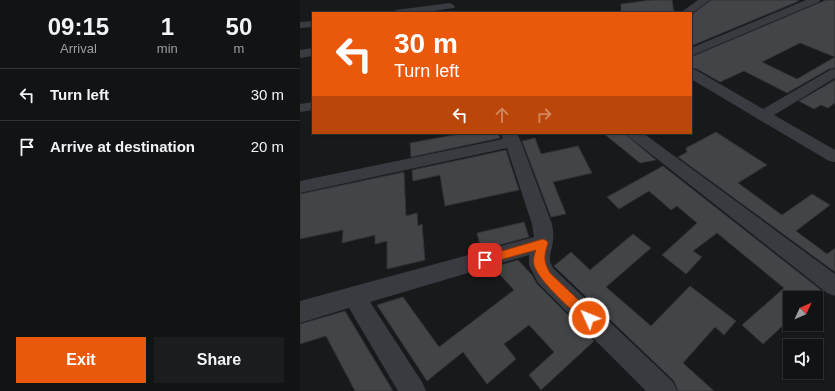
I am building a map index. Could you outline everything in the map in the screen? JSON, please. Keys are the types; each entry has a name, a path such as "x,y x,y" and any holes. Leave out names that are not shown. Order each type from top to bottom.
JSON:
{"street":[{"path":"687,12 705,0"},
{"path":"692,52 815,0"},
{"path":"402,12 448,4"},
{"path":"300,25 312,24"},
{"path":"300,54 312,52"},
{"path":"763,115 835,73"},
{"path":"692,74 835,157"},
{"path":"300,108 312,106"},
{"path":"634,134 835,286"},
{"path":"300,188 511,138 542,224 544,235 539,256 539,264 546,276 664,391"},
{"path":"300,312 543,243"},
{"path":"355,297 413,391"}],"building":[{"path":"651,0 672,0 674,12 621,12 621,4"},
{"path":"711,0 799,1 692,46 692,14"},
{"path":"826,0 835,0 835,57 835,68 829,69 787,93 744,71 720,82 697,69 692,68 692,57","holes":["800,43 835,57 797,79 762,62"]},
{"path":"835,80 835,103 828,108 821,105 814,109 799,101"},
{"path":"716,132 767,165 738,183 782,215 812,194 830,205 796,231 827,254 835,248 835,272 678,157 687,152 686,148"},
{"path":"460,134 498,134 500,138 411,157 410,143"},
{"path":"604,134 625,134 656,160 640,163"},
{"path":"535,138 541,154 578,146 592,173 553,182 566,214 551,217 522,141"},
{"path":"506,150 519,190 445,206 440,175 413,181 412,170"},
{"path":"663,166 821,290 783,291 783,325 763,344 742,325 784,288 717,233 693,251 702,257 686,274 662,255 697,223 677,206 671,210 649,191 619,209 607,197"},
{"path":"404,172 406,216 417,213 418,226 422,224 425,260 387,269 387,241 375,244 375,235 342,243 343,230 300,239 300,194"},
{"path":"524,222 529,237 481,250 477,233"},
{"path":"633,234 651,248 606,287 651,326 690,286 736,321 724,335 715,327 683,363 714,391 678,391 674,381 554,266 571,252 590,270"},
{"path":"518,260 532,275 537,284 594,341 541,390 529,375 554,352 529,325 504,344 516,359 487,384 463,352 427,381 377,305 403,297 439,347 514,290 493,267"},
{"path":"345,311 393,391 355,391 326,336 300,344 300,324"}],"route":[{"path":"485,260 543,243 539,256 539,264 546,276 589,318"}]}
